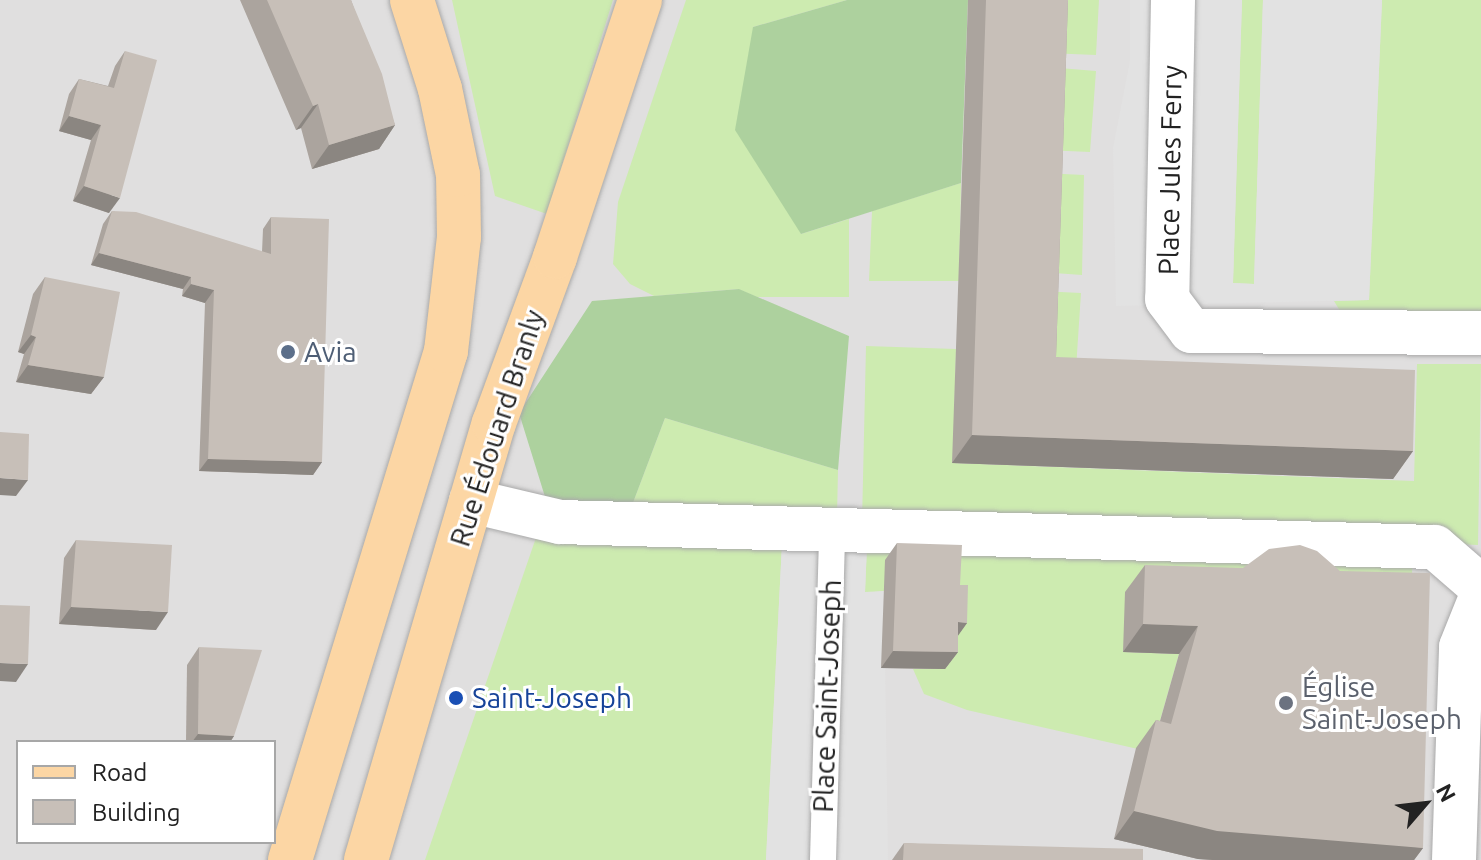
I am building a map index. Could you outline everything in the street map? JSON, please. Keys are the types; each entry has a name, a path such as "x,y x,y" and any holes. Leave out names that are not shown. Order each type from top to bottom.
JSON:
{"main road":[{"path":"290,860 446,351 459,237 458,175 440,89 412,0"},
{"name":"Rue Édouard Branly","path":"366,860 471,501 640,0"}],"street":[{"name":"Place Jules Ferry","path":"1173,0 1167,299 1191,331 1481,333"},
{"path":"471,501 560,522 1435,547 1481,587"},
{"path":"1454,860 1461,647 1481,597"}],"lane":[{"name":"Place Saint-Joseph","path":"823,860 832,532"}],"shaded area":[{"path":"0,0 1481,0 1481,860 0,860"},
{"path":"1130,0 1242,0 1233,283 1254,284 1263,0 1382,0 1369,300 1116,306 1113,148 1130,61"},
{"path":"782,544 867,545 865,592 884,591 888,860 766,860"}],"green space":[{"path":"452,0 613,0 547,214 495,196"},
{"path":"686,0 847,0 753,27 801,234 849,219 849,297 757,297 738,289 654,296 630,284 613,264 618,202"},
{"path":"847,0 968,0 961,183 801,234 735,130 753,27"},
{"path":"1049,0 1099,0 1096,55 1047,53"},
{"path":"1242,0 1263,0 1254,284 1233,283"},
{"path":"1382,0 1481,0 1481,319 1343,316 1334,301 1369,300"},
{"path":"1047,67 1096,71 1090,152 1044,150"},
{"path":"1043,173 1084,175 1082,275 1040,272"},
{"path":"961,183 959,281 869,281 872,211"},
{"path":"739,289 849,336 838,470 665,418 631,508 546,500 519,413 592,301"},
{"path":"1040,291 1081,293 1076,369 1037,368"},
{"path":"866,346 956,349 953,463 1414,481 1417,364 1481,364 1478,545 862,522"},
{"path":"665,418 838,470 837,516 631,508"},
{"path":"540,526 782,544 766,860 425,860"},
{"path":"867,545 1413,559 1410,600 1124,652 1179,654 1151,752 967,710 924,694 913,669 945,669 884,591 865,593"}],"building":[{"path":"267,0 351,0 382,74 395,125 329,145 318,104 313,106"},
{"path":"986,0 1068,0 1056,357 1415,370 1413,451 972,435"},
{"path":"125,51 157,60 120,198 84,186 101,125 69,116 79,79 114,88"},
{"path":"112,211 136,212 271,254 271,217 329,219 322,462 208,459 214,290 191,284 191,277 99,253"},
{"path":"45,277 120,292 104,377 28,365 36,337 31,335"},
{"path":"0,432 29,434 28,480 0,478"},
{"path":"76,540 172,545 168,612 71,607"},
{"path":"897,543 962,545 960,585 968,585 967,623 958,622 958,652 893,651"},
{"name":"Église Saint-Joseph","path":"1300,545 1317,551 1340,571 1430,573 1423,848 1217,831 1134,811 1156,720 1171,724 1198,626 1143,624 1145,565 1243,568 1269,549"},
{"path":"0,605 30,606 28,664 0,663"},
{"path":"199,647 262,650 234,736 198,734"},
{"path":"904,843 1143,849 1143,860 903,860"}],"place":[{"name":"Avia","path":"288,352"},
{"name":"Saint-Joseph","path":"456,698"},
{"name":"Église Saint-Joseph","path":"1286,703"}]}
